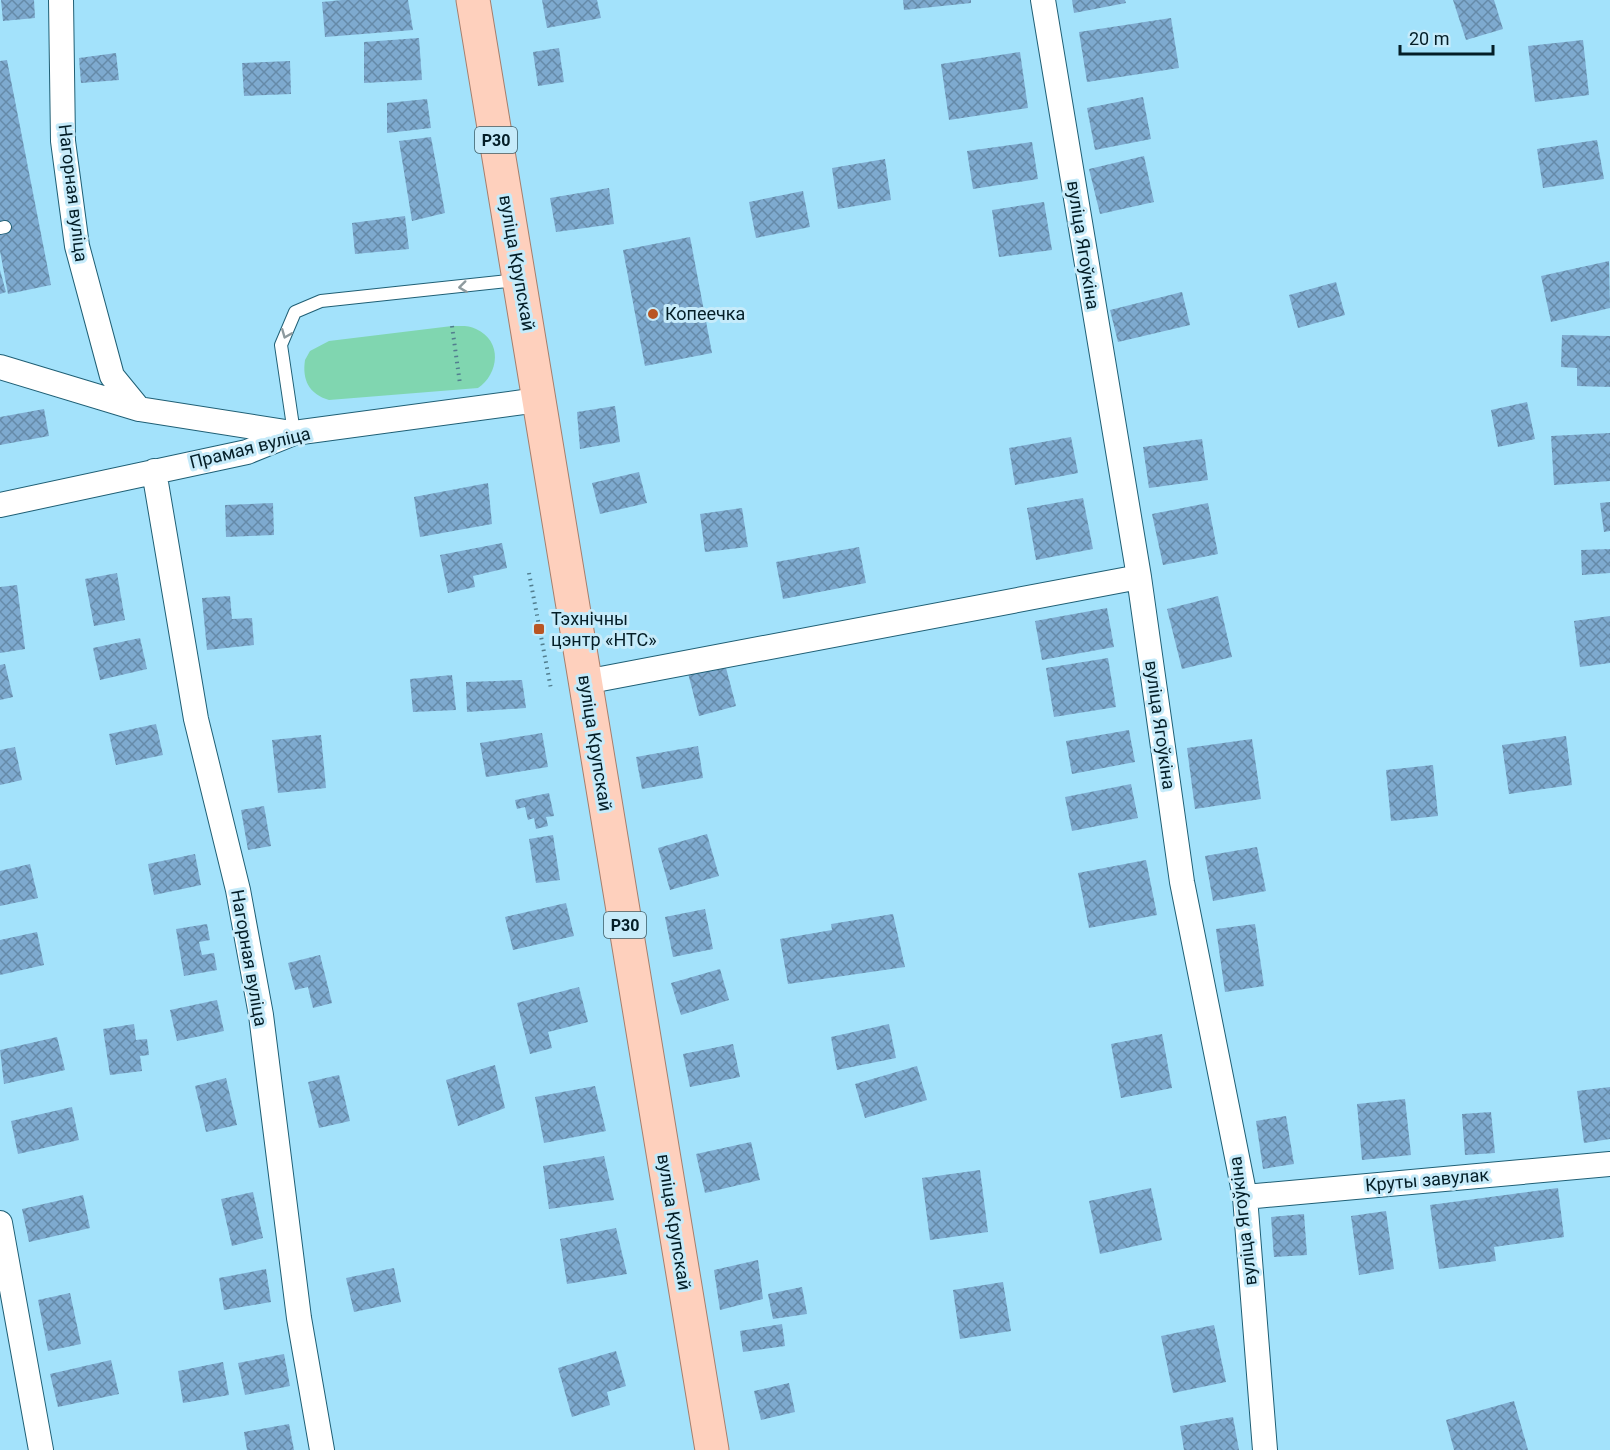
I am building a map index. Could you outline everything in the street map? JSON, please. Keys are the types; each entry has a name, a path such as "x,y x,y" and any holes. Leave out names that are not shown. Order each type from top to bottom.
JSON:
{"main road":[{"name":"вуліца Крупскай","path":"473,0 521,279 538,400 555,488 712,1450"}],"street":[{"name":"Нагорная вуліца","path":"61,0 63,141 77,246 112,376 139,409"},
{"name":"вуліца Ягоўкіна","path":"1043,0 1139,577 1182,882 1245,1197 1265,1450"},
{"path":"0,366 139,409 294,433"},
{"name":"Прамая вуліца","path":"0,505 247,452 294,433 538,400"},
{"name":"Нагорная вуліца","path":"154,471 196,718 238,890 261,1015 299,1318 322,1450"},
{"path":"585,682 1139,577"},
{"name":"Круты завулак","path":"1245,1197 1610,1164"},
{"path":"0,1223 41,1450"}],"lane":[{"path":"294,433 281,345 295,312 321,301 521,279"}],"path":[{"path":"453,326 460,391"},
{"path":"529,573 550,689"}],"green space":[{"path":"468,326 476,329 491,341 494,349 494,366 485,382 478,388 329,400 316,394 306,380 304,367 310,351 329,341"}],"building":[{"path":"1,0 34,0 35,18 3,21"},
{"path":"408,0 413,30 325,37 322,2"},
{"path":"542,0 597,0 601,18 547,28"},
{"path":"903,0 971,0 971,3 904,10"},
{"path":"1072,0 1125,0 1126,3 1074,13"},
{"path":"1453,0 1494,0 1503,29 1466,40"},
{"path":"1171,18 1179,68 1087,82 1079,32"},
{"path":"419,38 422,80 364,83 364,42"},
{"path":"1583,40 1589,95 1535,102 1528,46"},
{"path":"559,48 564,82 538,86 533,52"},
{"path":"1020,52 1028,108 949,120 941,64"},
{"path":"116,53 119,80 81,83 79,58"},
{"path":"7,60 51,285 8,294 0,251 0,61"},
{"path":"290,61 291,94 244,96 242,63"},
{"path":"1143,97 1151,139 1095,150 1087,108"},
{"path":"427,99 431,128 387,133 387,103"},
{"path":"431,137 445,213 412,221 399,141"},
{"path":"1597,140 1604,179 1543,188 1537,149"},
{"path":"1032,142 1038,179 973,189 967,151"},
{"path":"1144,156 1154,202 1100,214 1089,169"},
{"path":"885,159 891,200 838,209 832,168"},
{"path":"609,188 614,224 556,232 550,198"},
{"path":"803,191 810,227 756,238 749,202"},
{"path":"1044,202 1052,250 999,257 992,210"},
{"path":"405,216 409,249 355,254 352,223"},
{"path":"690,237 712,353 645,366 623,250"},
{"path":"1609,261 1610,308 1551,322 1541,276"},
{"path":"0,270 6,292 0,294"},
{"path":"1336,282 1345,315 1298,328 1289,295"},
{"path":"1182,292 1190,325 1118,342 1110,310"},
{"path":"1562,335 1610,336 1610,387 1577,386 1577,368 1561,367"},
{"path":"1527,402 1535,439 1498,447 1491,410"},
{"path":"615,406 620,442 580,449 577,412"},
{"path":"44,409 49,436 0,445 0,417"},
{"path":"1610,433 1610,481 1554,485 1551,436"},
{"path":"1071,437 1078,473 1015,485 1009,448"},
{"path":"1202,439 1208,480 1149,488 1143,447"},
{"path":"639,472 647,503 600,514 592,483"},
{"path":"488,483 492,524 420,537 414,497"},
{"path":"1083,498 1093,549 1036,560 1027,508"},
{"path":"1610,502 1610,531 1604,532 1600,503"},
{"path":"273,503 274,535 226,537 225,505"},
{"path":"1208,503 1218,554 1163,565 1152,514"},
{"path":"742,508 748,547 705,552 700,514"},
{"path":"502,543 507,568 473,576 475,587 448,593 440,555"},
{"path":"859,547 866,583 783,599 776,562"},
{"path":"1610,549 1610,573 1582,575 1581,550"},
{"path":"117,573 125,620 94,626 85,579"},
{"path":"17,585 25,649 0,653 0,587"},
{"path":"230,596 232,619 252,618 254,645 207,650 202,598"},
{"path":"1218,596 1232,657 1182,669 1167,609"},
{"path":"1107,608 1114,647 1042,660 1035,621"},
{"path":"1610,616 1610,663 1580,667 1574,621"},
{"path":"140,638 147,669 100,680 93,648"},
{"path":"1108,658 1116,707 1054,717 1046,668"},
{"path":"5,664 13,697 0,700 0,665"},
{"path":"725,664 736,706 699,716 688,673"},
{"path":"452,675 456,710 413,712 410,679"},
{"path":"522,680 526,708 467,712 466,682"},
{"path":"156,724 163,755 116,765 109,734"},
{"path":"1129,730 1135,762 1072,774 1066,741"},
{"path":"542,733 548,767 486,777 480,743"},
{"path":"321,735 326,788 278,793 272,740"},
{"path":"1566,736 1572,785 1509,794 1502,745"},
{"path":"1252,739 1261,799 1195,809 1187,748"},
{"path":"698,746 703,778 642,789 636,757"},
{"path":"15,747 22,780 0,785 0,750"},
{"path":"1433,765 1438,816 1391,821 1386,770"},
{"path":"1131,784 1138,818 1072,831 1065,797"},
{"path":"549,793 554,816 546,817 548,826 536,829 534,818 528,820 525,807 517,809 515,800"},
{"path":"264,806 271,846 248,850 241,810"},
{"path":"707,834 719,876 670,890 658,848"},
{"path":"553,835 560,880 536,883 529,839"},
{"path":"1257,847 1266,891 1213,901 1205,856"},
{"path":"195,854 201,885 154,895 148,864"},
{"path":"1146,860 1157,915 1089,928 1078,873"},
{"path":"30,864 38,898 0,906 0,871"},
{"path":"566,903 574,936 513,950 505,917"},
{"path":"705,909 713,949 673,957 665,917"},
{"path":"893,914 905,967 788,984 780,939 832,930 831,924"},
{"path":"207,924 210,940 199,942 202,955 214,953 217,970 184,976 176,929"},
{"path":"1255,924 1264,986 1225,992 1216,929"},
{"path":"37,932 44,965 0,975 0,940"},
{"path":"320,955 332,1003 313,1008 308,987 295,990 288,963"},
{"path":"720,969 729,1000 681,1015 671,983"},
{"path":"579,987 588,1022 548,1032 552,1048 530,1054 517,1003"},
{"path":"217,1000 224,1031 177,1041 170,1010"},
{"path":"134,1024 136,1040 147,1039 149,1055 140,1056 142,1071 110,1075 103,1029"},
{"path":"889,1024 896,1058 837,1070 831,1037"},
{"path":"1162,1034 1172,1088 1121,1098 1111,1044"},
{"path":"57,1037 65,1070 4,1084 0,1050"},
{"path":"733,1044 740,1077 690,1087 683,1054"},
{"path":"495,1065 505,1108 458,1126 446,1080"},
{"path":"917,1066 927,1100 865,1118 855,1084"},
{"path":"339,1075 350,1121 319,1128 308,1082"},
{"path":"226,1078 237,1125 206,1132 195,1086"},
{"path":"595,1086 606,1131 544,1143 535,1097"},
{"path":"1610,1087 1610,1139 1584,1143 1577,1091"},
{"path":"1405,1099 1411,1155 1362,1160 1357,1104"},
{"path":"72,1107 79,1140 18,1154 11,1121"},
{"path":"1491,1112 1495,1153 1465,1155 1462,1114"},
{"path":"1286,1116 1294,1164 1263,1169 1256,1121"},
{"path":"751,1142 760,1180 705,1193 696,1154"},
{"path":"604,1156 614,1200 549,1209 543,1166"},
{"path":"980,1170 988,1232 930,1240 922,1178"},
{"path":"1151,1188 1162,1240 1100,1254 1089,1201"},
{"path":"1558,1188 1564,1237 1494,1247 1496,1261 1439,1269 1430,1205"},
{"path":"253,1192 263,1238 232,1246 221,1199"},
{"path":"83,1195 90,1228 29,1242 22,1209"},
{"path":"1386,1211 1394,1269 1359,1275 1351,1216"},
{"path":"1304,1214 1307,1255 1274,1257 1271,1217"},
{"path":"616,1228 627,1274 567,1284 560,1239"},
{"path":"758,1260 763,1299 720,1310 714,1270"},
{"path":"394,1268 401,1302 354,1312 346,1278"},
{"path":"266,1269 271,1302 224,1310 219,1278"},
{"path":"1003,1282 1011,1331 960,1339 953,1290"},
{"path":"802,1287 807,1314 773,1319 768,1294"},
{"path":"70,1293 81,1344 48,1351 38,1300"},
{"path":"782,1324 785,1346 743,1352 740,1331"},
{"path":"1214,1325 1226,1382 1173,1393 1161,1336"},
{"path":"616,1351 626,1386 607,1392 610,1405 572,1417 558,1368"},
{"path":"284,1354 290,1386 245,1395 238,1363"},
{"path":"111,1360 119,1394 58,1407 50,1374"},
{"path":"223,1362 229,1395 183,1403 178,1371"},
{"path":"789,1383 795,1412 761,1420 754,1391"},
{"path":"1514,1401 1528,1450 1454,1450 1446,1420"},
{"path":"1233,1417 1239,1450 1184,1450 1180,1426"},
{"path":"289,1424 294,1450 247,1450 244,1432"}],"place":[{"name":"Копеечка","path":"653,314"},
{"name":"Тэхнічны цэнтр «НТС»","path":"539,629"}]}
